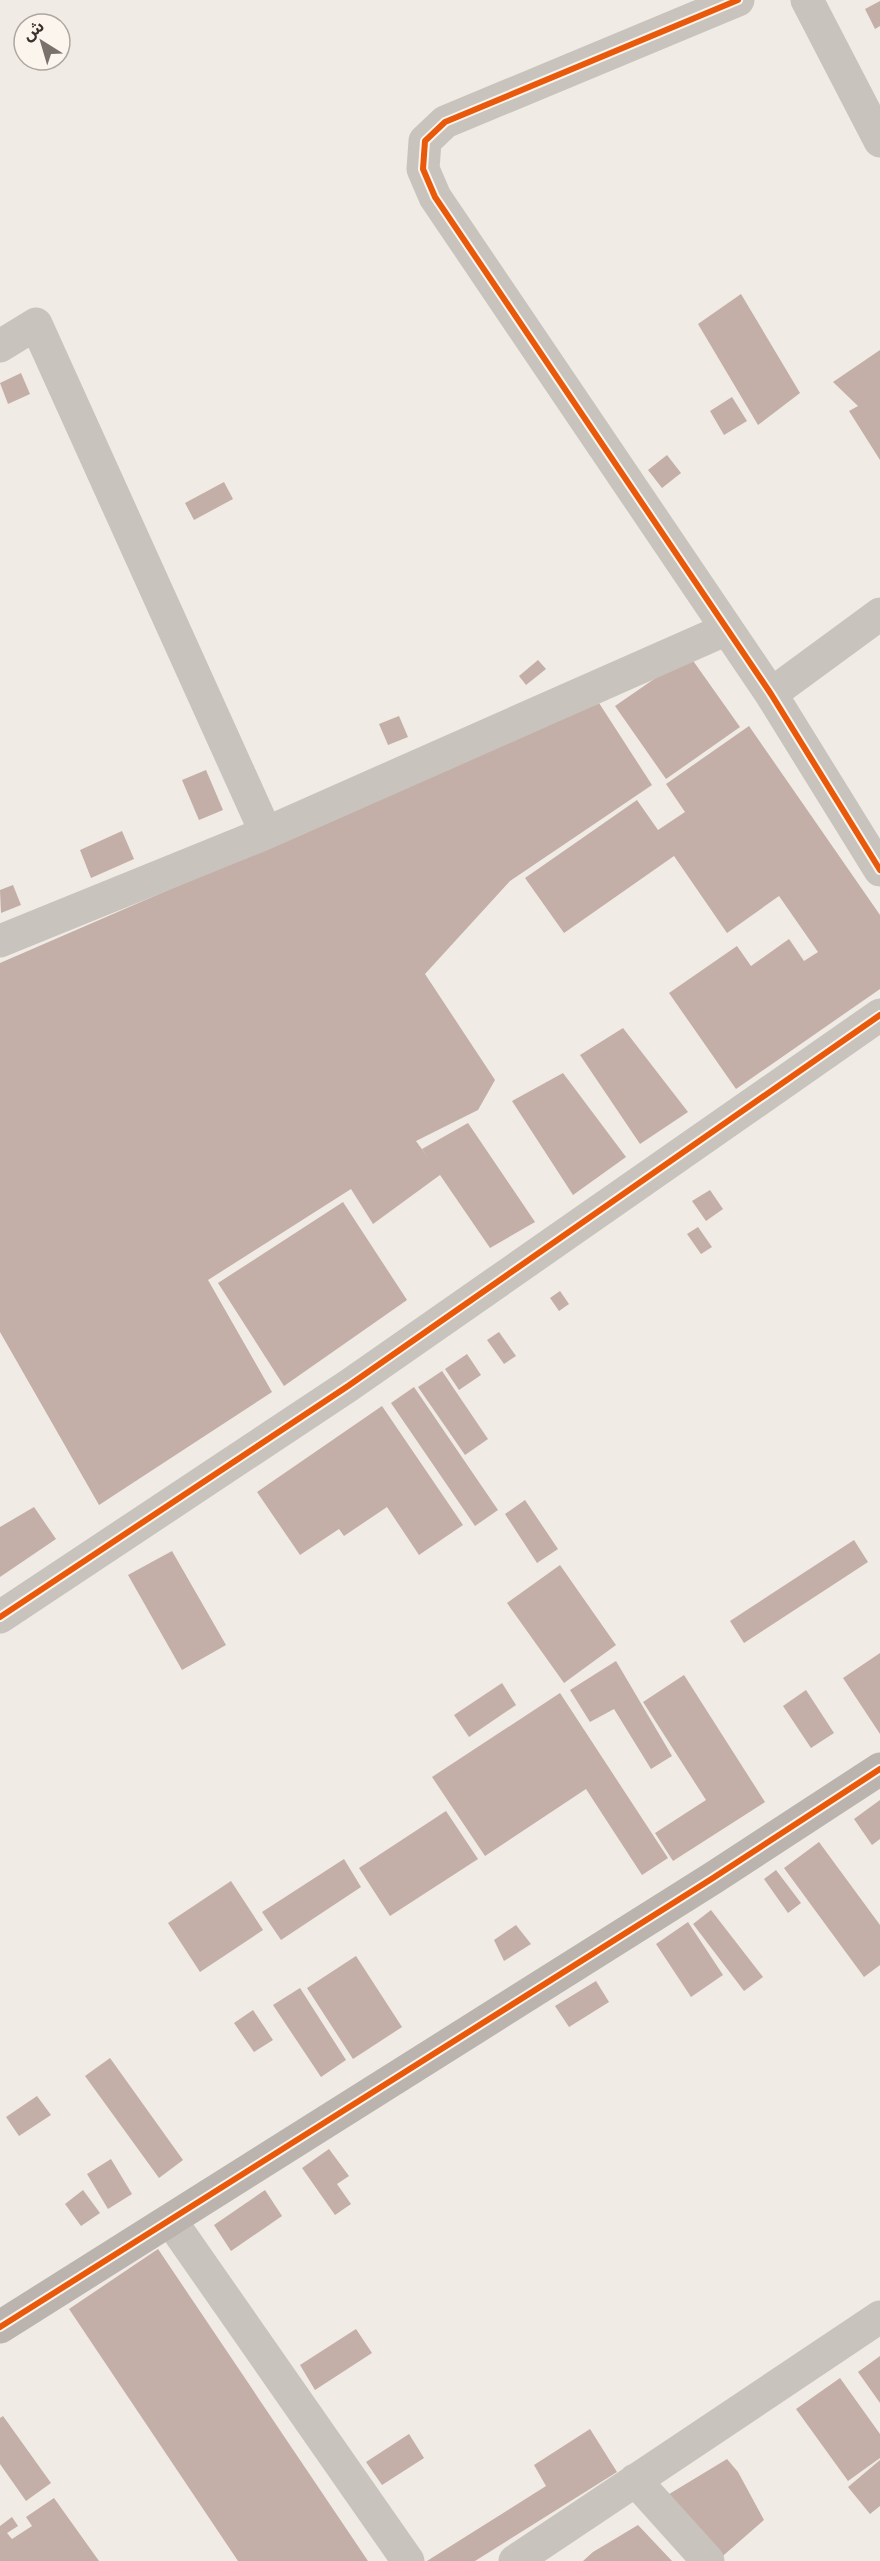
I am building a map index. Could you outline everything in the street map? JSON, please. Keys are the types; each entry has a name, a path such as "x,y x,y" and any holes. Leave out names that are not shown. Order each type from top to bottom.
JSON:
{"street":[{"path":"738,0 445,122 425,141 423,169 435,197 771,694 880,870"},
{"path":"807,0 880,141"},
{"path":"0,346 36,324 266,833"},
{"path":"771,694 880,614"},
{"path":"0,941 266,833 727,629"},
{"path":"0,1617 348,1386 880,1015"},
{"path":"0,2327 703,1884 880,1769"},
{"path":"171,2221 408,2561"},
{"path":"516,2561 880,2317"},
{"path":"635,2480 708,2561"}],"building":[{"path":"880,1 880,26 875,29 865,9"},
{"path":"741,294 800,393 758,425 698,324"},
{"path":"880,350 880,460 849,411 858,406 833,382"},
{"path":"21,373 30,394 8,404 0,383"},
{"path":"732,397 747,421 724,435 710,411"},
{"path":"667,455 681,473 662,488 648,470"},
{"path":"224,482 233,499 194,520 185,503"},
{"path":"689,655 740,727 666,779 615,706"},
{"path":"538,660 546,669 526,685 519,676"},
{"path":"599,703 652,785 510,881 425,974 495,1080 478,1110 416,1141 429,1159 422,1149 468,1123 535,1222 490,1248 440,1175 373,1224 351,1189 208,1280 272,1392 99,1505 0,1332 0,963"},
{"path":"399,716 408,737 388,745 379,724"},
{"path":"749,726 880,915 880,989 736,1089 669,993 737,946 751,966 789,939 804,961 818,952 779,896 727,933 674,856 564,933 525,878 637,800 658,830 685,812 666,784"},
{"path":"206,770 223,810 199,820 182,780"},
{"path":"122,831 134,859 91,878 80,850"},
{"path":"13,885 21,905 1,913 0,890"},
{"path":"623,1028 688,1112 640,1144 580,1055"},
{"path":"563,1073 626,1157 573,1195 512,1101"},
{"path":"710,1190 723,1209 706,1221 692,1201"},
{"path":"343,1202 407,1300 284,1386 218,1283"},
{"path":"698,1227 712,1247 701,1254 687,1234"},
{"path":"560,1291 569,1304 559,1311 550,1298"},
{"path":"499,1332 516,1356 504,1364 487,1340"},
{"path":"467,1354 481,1375 459,1390 445,1369"},
{"path":"442,1371 488,1439 465,1455 418,1387"},
{"path":"414,1387 498,1510 475,1526 391,1403"},
{"path":"382,1406 463,1525 419,1555 387,1507 344,1536 339,1529 300,1555 257,1492"},
{"path":"525,1500 558,1549 537,1563 505,1514"},
{"path":"34,1507 56,1539 0,1577 0,1527"},
{"path":"854,1540 868,1562 744,1643 730,1621"},
{"path":"172,1551 226,1645 182,1670 128,1575"},
{"path":"560,1565 616,1645 564,1683 507,1603"},
{"path":"880,1653 880,1734 843,1678"},
{"path":"616,1661 672,1756 651,1769 614,1709 590,1722 570,1690"},
{"path":"684,1675 765,1802 673,1861 655,1833 706,1800 643,1702"},
{"path":"502,1683 516,1705 469,1737 454,1715"},
{"path":"806,1690 834,1733 811,1748 783,1706"},
{"path":"560,1693 668,1858 642,1875 586,1789 485,1856 432,1777"},
{"path":"880,1800 880,1839 872,1845 854,1819"},
{"path":"446,1811 478,1859 390,1916 359,1868"},
{"path":"819,1842 880,1925 880,1965 864,1977 784,1868"},
{"path":"344,1859 361,1887 281,1940 262,1912"},
{"path":"776,1870 801,1903 788,1913 764,1879"},
{"path":"231,1881 263,1930 200,1972 168,1923"},
{"path":"711,1910 763,1977 744,1991 693,1924"},
{"path":"688,1922 723,1975 691,1997 656,1944"},
{"path":"516,1925 531,1944 504,1961 494,1940"},
{"path":"356,1956 402,2027 353,2059 307,1988"},
{"path":"596,1981 609,2002 569,2027 555,2006"},
{"path":"300,1988 346,2060 321,2077 273,2005"},
{"path":"253,2010 273,2040 254,2052 234,2023"},
{"path":"110,2058 183,2160 159,2178 85,2076"},
{"path":"37,2096 51,2115 19,2136 6,2117"},
{"path":"329,2149 349,2176 337,2184 351,2204 335,2215 302,2168"},
{"path":"111,2159 132,2194 108,2209 87,2174"},
{"path":"83,2190 100,2213 81,2226 65,2204"},
{"path":"265,2190 282,2216 231,2251 214,2225"},
{"path":"158,2249 368,2561 238,2561 69,2309"},
{"path":"356,2329 372,2353 315,2390 300,2365"},
{"path":"880,2356 880,2403 858,2372"},
{"path":"840,2378 880,2434 880,2458 848,2481 796,2409"},
{"path":"3,2416 51,2483 26,2501 0,2464 0,2418"},
{"path":"590,2429 617,2472 475,2561 427,2561 546,2486 534,2465"},
{"path":"409,2434 424,2458 382,2485 366,2462"},
{"path":"727,2459 738,2472 764,2520 717,2561 661,2499"},
{"path":"880,2460 880,2506 870,2514 848,2487"},
{"path":"54,2498 99,2561 0,2561 0,2526 12,2517 18,2526 7,2533 12,2539 32,2526 26,2517"},
{"path":"638,2525 672,2561 583,2561 593,2552"}],"cycle path":[{"path":"738,0 445,122 425,141 423,169 435,197 771,694 880,870"},
{"path":"0,1617 348,1386 880,1015"},
{"path":"0,2327 713,1878 880,1769"}]}
